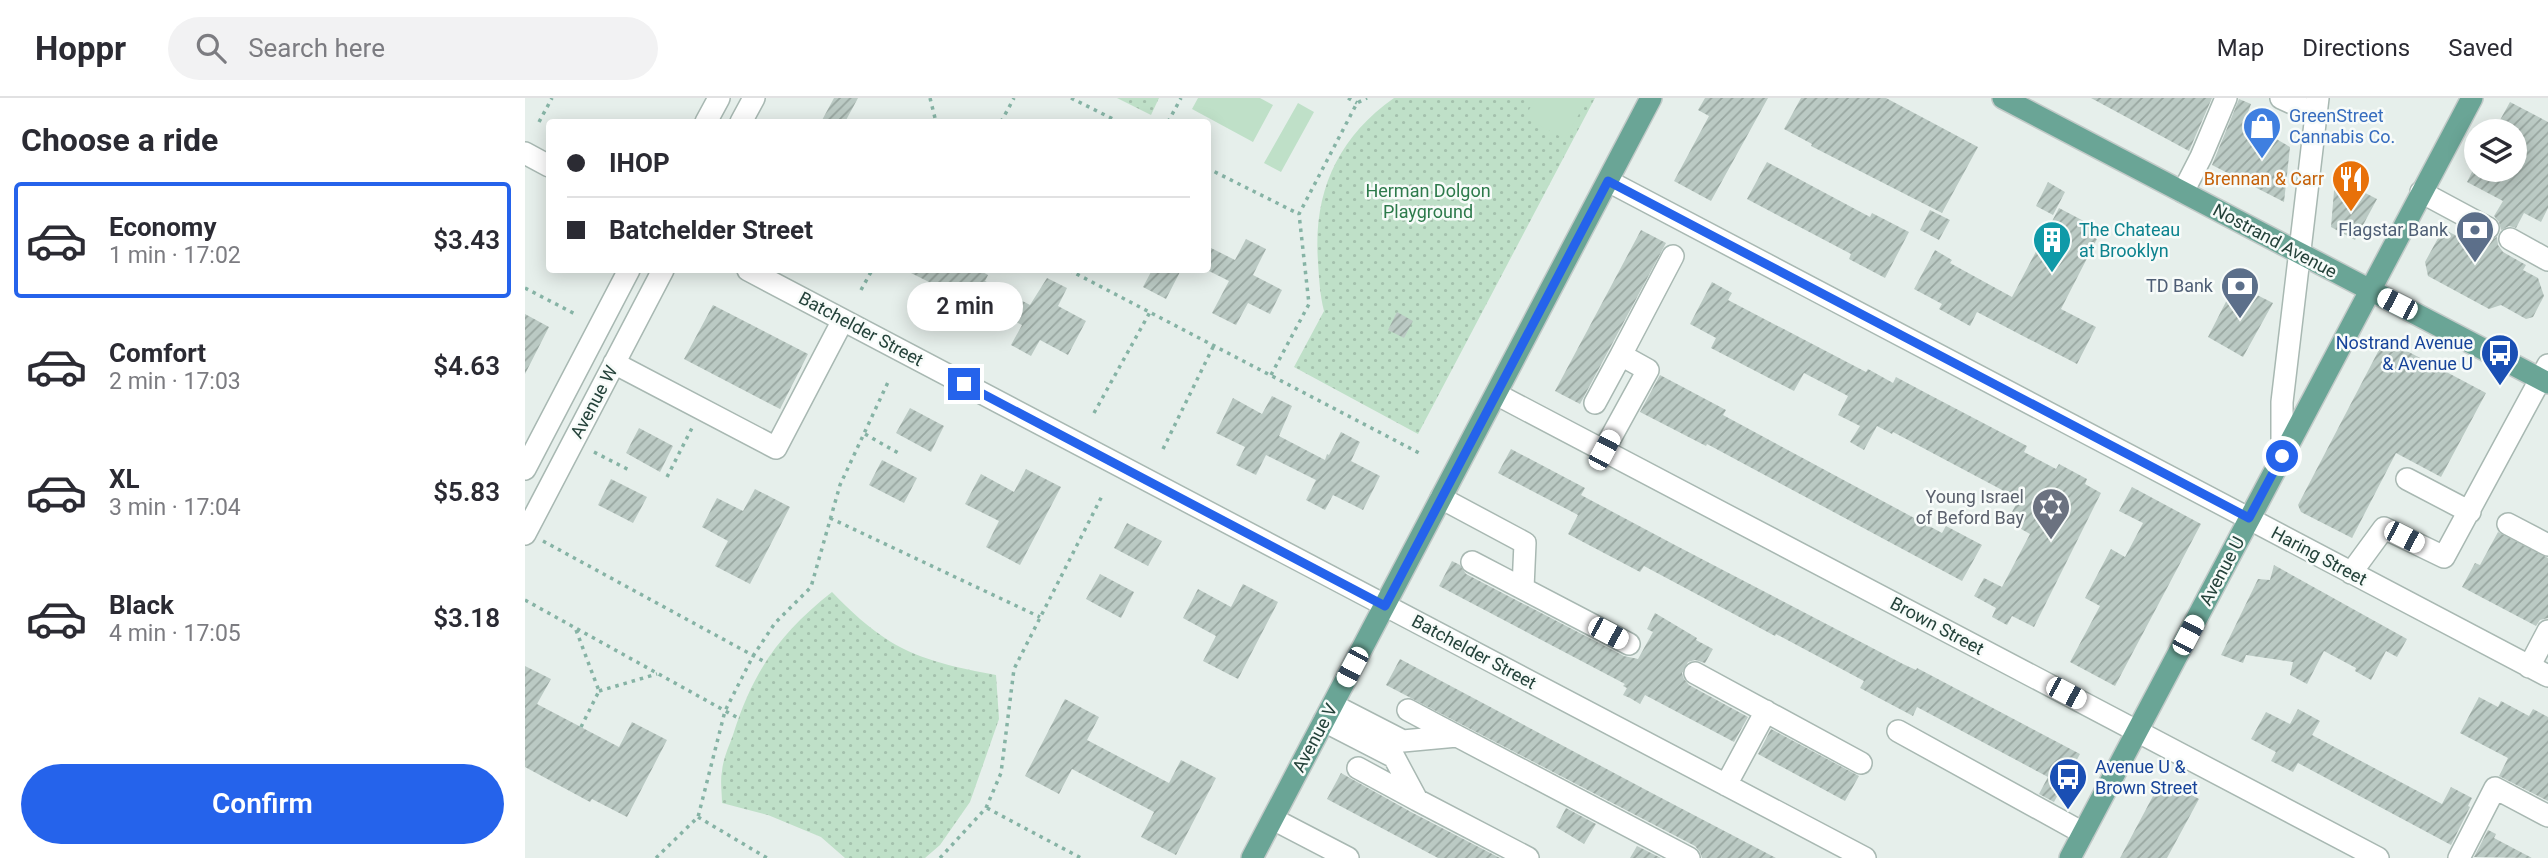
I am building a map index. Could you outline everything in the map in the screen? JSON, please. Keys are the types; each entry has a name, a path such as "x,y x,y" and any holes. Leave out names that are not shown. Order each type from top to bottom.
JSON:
{"main road":[{"name":"Avenue V","path":"1252,858 1651,98"},
{"name":"Nostrand Avenue","path":"2003,98 2370,290 2546,376"},
{"name":"Avenue U","path":"2070,858 2472,98"}],"street":[{"path":"708,119 719,98"},
{"path":"743,119 754,98"},
{"path":"2183,192 2226,98"},
{"path":"2281,98 2317,106 2282,402 2282,456"},
{"path":"525,153 546,164"},
{"name":"Haring Street","path":"1608,181 2539,671"},
{"path":"2421,192 2488,228"},
{"path":"2510,239 2548,260"},
{"path":"1595,403 1673,256"},
{"name":"Avenue W","path":"525,469 627,273"},
{"name":"Avenue W","path":"533,537 614,363 661,273"},
{"name":"Batchelder Street","path":"754,273 1865,858"},
{"path":"614,363 776,448 843,320"},
{"path":"1604,450 1648,370 1621,355"},
{"path":"2351,573 2384,528 2444,557 2546,376"},
{"name":"Brown Street","path":"1496,394 2378,858"},
{"path":"2407,479 2470,512"},
{"path":"1441,498 1525,543 1523,588"},
{"path":"2508,523 2548,545"},
{"path":"1472,562 1629,644"},
{"path":"2539,671 2548,631"},
{"path":"1695,673 1861,762"},
{"path":"1408,710 1689,858"},
{"path":"1726,785 1766,711"},
{"path":"1328,713 1403,741 1457,736"},
{"path":"1328,713 1394,757 1417,800"},
{"path":"1898,731 2083,833"},
{"path":"1358,768 1528,858"},
{"path":"2459,858 2495,788 2548,816"},
{"path":"1273,819 1348,858"}],"path":[{"path":"539,122 552,98"},
{"path":"930,98 935,119"},
{"path":"1003,119 1014,98"},
{"path":"1071,98 1113,119"},
{"path":"1170,119 1181,98"},
{"path":"1348,98 1357,103"},
{"path":"1271,375 1309,304 1299,214 1357,103 1367,98"},
{"path":"1211,170 1299,214"},
{"path":"861,290 870,273"},
{"path":"1075,273 1423,454"},
{"path":"1085,278 1088,273"},
{"path":"525,288 577,315"},
{"path":"1094,413 1150,312"},
{"path":"1163,449 1215,345"},
{"path":"656,858 698,817 725,711 753,656 775,623 811,587 840,485 889,380"},
{"path":"667,477 702,409"},
{"path":"865,434 900,454"},
{"path":"594,452 631,471"},
{"path":"940,858 986,808 1001,773 1014,669 1103,494"},
{"path":"830,518 1040,617"},
{"path":"533,537 765,662"},
{"path":"525,600 738,718"},
{"path":"576,628 599,691 582,727"},
{"path":"599,691 658,674"},
{"path":"986,808 1081,858"},
{"path":"698,817 767,858"}],"green space":[{"path":"1117,98 1159,98 1151,115"},
{"path":"1198,98 1260,98 1273,105 1253,142 1192,109"},
{"name":"Herman Dolgon Playground","path":"1394,98 1595,98 1418,434 1294,367 1324,311 1319,281 1317,237 1325,190 1333,169 1357,131"},
{"path":"1535,98 1588,98 1565,139 1525,118"},
{"path":"1298,103 1314,112 1281,172 1264,163"},
{"path":"832,592 883,637 902,648 942,663 996,675 999,719 970,802 940,845 925,858 845,858 821,837 768,815 722,803 721,779 725,757 759,672 783,638"}],"building":[{"path":"834,98 858,98 847,119 823,119"},
{"path":"1705,98 1768,98 1711,201 1674,181 1709,116 1698,110"},
{"path":"1801,98 1886,98 1978,147 1942,213 1811,146 1812,144 1784,129"},
{"path":"2091,98 2212,98 2189,151"},
{"name":"GreenStreet Cannabis Co.","path":"2239,99 2251,104 2245,121 2290,147 2284,202 2212,165"},
{"path":"2510,102 2548,122 2548,208 2541,222 2524,213 2516,228 2509,226 2501,230 2494,216 2503,201 2467,182 2527,182 2527,119 2501,119"},
{"path":"1767,162 1870,217 1872,213 1909,232 1885,278 1849,259 1851,254 1747,199"},
{"name":"Brennan & Carr","path":"2340,180 2377,199 2355,240 2331,227 2334,191"},
{"path":"2048,182 2065,192 2053,215 2036,206"},
{"name":"The Chateau at Brooklyn","path":"2059,208 2095,227 2090,235 2097,239 2061,309 2096,327 2077,364 1977,312 1970,326 1939,309 1942,304 1914,289 1935,250 1952,260 1950,263 2012,297"},
{"path":"1930,210 1950,220 1939,240 1920,230"},
{"name":"Flagstar Bank","path":"2443,229 2459,237 2461,231 2481,242 2497,237 2503,252 2526,265 2523,270 2538,278 2544,296 2533,317 2526,319 2501,305 2489,309 2428,276 2425,262"},
{"path":"1641,230 1666,243 1580,404 1555,391"},
{"path":"1246,239 1266,249 1253,275 1282,290 1270,314 1248,303 1236,325 1212,313 1229,281 1211,272 1211,248 1235,260"},
{"path":"911,273 984,273 988,275 985,281 1030,305 1047,278 1067,288 1058,306 1086,321 1068,355 1040,340 1031,356 1011,345 1022,325 972,299 962,320 942,310 951,293"},
{"path":"1150,273 1179,273 1166,299 1143,287"},
{"path":"1712,282 1732,293 1728,300 1866,372 1868,369 1893,383 1896,377 2027,446 2024,452 2056,469 2059,464 2087,479 2085,484 2101,493 2034,627 2012,616 2007,625 1992,617 1996,608 1974,596 1984,578 2002,587 2030,534 2007,521 2019,499 1877,426 1864,450 1850,442 1860,426 1838,415 1848,396 1804,373 1794,391 1711,348 1716,338 1690,324"},
{"name":"TD Bank","path":"2235,284 2273,303 2243,357 2208,337"},
{"path":"713,305 808,354 780,409 684,359"},
{"path":"1397,312 1413,321 1404,338 1388,330"},
{"path":"525,314 549,327 525,374"},
{"path":"2390,342 2486,393 2441,477 2396,453 2352,538 2301,512 2298,505 2382,344"},
{"path":"1660,375 1726,410 1723,415 1942,533 1946,526 1982,545 1962,581 1707,444 1706,446 1640,412"},
{"path":"1272,396 1292,406 1279,436 1325,460 1341,432 1360,442 1351,461 1380,476 1363,510 1333,495 1325,510 1306,500 1316,480 1266,455 1256,475 1236,465 1245,447 1216,433 1233,398 1262,414"},
{"path":"910,408 944,426 931,452 896,433"},
{"path":"639,428 673,446 660,472 626,453"},
{"path":"1511,449 1585,488 1581,495 2080,754 2054,802 2039,794 2048,777 1917,707 1913,716 1860,688 1864,681 1776,634 1775,636 1644,566 1640,572 1568,534 1578,515 1498,473"},
{"path":"882,460 917,478 904,503 869,485"},
{"path":"1026,469 1061,487 1020,565 986,547 999,521 965,504 981,474 1014,492"},
{"path":"611,479 647,497 633,523 598,505"},
{"path":"2132,487 2201,524 2115,686 2070,662 2100,606 2085,598 2111,549 2125,557 2143,523 2119,511"},
{"path":"755,489 790,507 750,584 715,566 728,541 702,527 717,498 743,511"},
{"path":"1127,523 1162,541 1148,566 1114,548"},
{"path":"2498,532 2548,558 2548,618 2540,620 2536,626 2462,587 2475,563 2480,565"},
{"path":"1452,561 1460,565 1466,574 1624,656 1638,659 1653,632 1647,629 1655,613 1697,638 1696,640 1713,649 1705,663 1695,660 1688,662 1682,673 1684,679 1689,685 1748,717 1734,742 1645,695 1640,704 1623,695 1627,688 1623,686 1625,684 1439,586"},
{"path":"2274,565 2407,639 2397,657 2386,651 2371,680 2355,671 2356,668 2324,651 2307,684 2290,675 2293,662 2246,655 2243,663 2221,655 2258,579 2270,580"},
{"path":"1100,574 1134,592 1121,618 1086,599"},
{"path":"1243,584 1278,602 1238,679 1203,661 1216,636 1183,618 1198,589 1231,607"},
{"path":"1400,659 1776,858 1702,858 1695,846 1386,685"},
{"path":"525,666 551,679 537,704 619,747 632,722 667,740 627,817 592,799 590,802 525,767"},
{"path":"2479,697 2498,707 2501,701 2529,716 2533,709 2548,717 2548,801 2499,776 2508,758 2460,733"},
{"path":"1065,699 1099,717 1087,740 1169,783 1181,760 1216,778 1176,855 1141,837 1154,812 1072,769 1059,794 1025,776"},
{"path":"2298,709 2320,721 2312,735 2442,804 2451,787 2472,798 2451,845 2298,763 2293,772 2271,761 2276,752 2251,739 2266,712 2290,724"},
{"path":"1771,729 1859,776 1845,801 1758,754"},
{"path":"1341,773 1500,858 1438,858 1327,799"},
{"path":"2160,783 2167,787 2169,783 2199,799 2167,858 2120,858"},
{"path":"1566,808 1596,824 1584,844 1556,827"},
{"path":"2488,830 2496,834 2494,838 2532,858 2474,857"},
{"path":"1637,846 1661,858 1630,858"}],"place":[{"name":"GreenStreet Cannabis Co.","path":"2262,160"},
{"name":"Brennan & Carr","path":"2351,213"},
{"name":"Flagstar Bank","path":"2475,264"},
{"name":"The Chateau at Brooklyn","path":"2052,274"},
{"name":"TD Bank","path":"2240,320"},
{"name":"Nostrand Avenue & Avenue U","path":"2500,387"},
{"name":"Young Israel of Beford Bay","path":"2051,541"},
{"name":"Avenue U & Brown Street","path":"2068,811"}],"route":[{"path":"964,384 1385,606 1608,181 2249,518 2282,456"}]}
